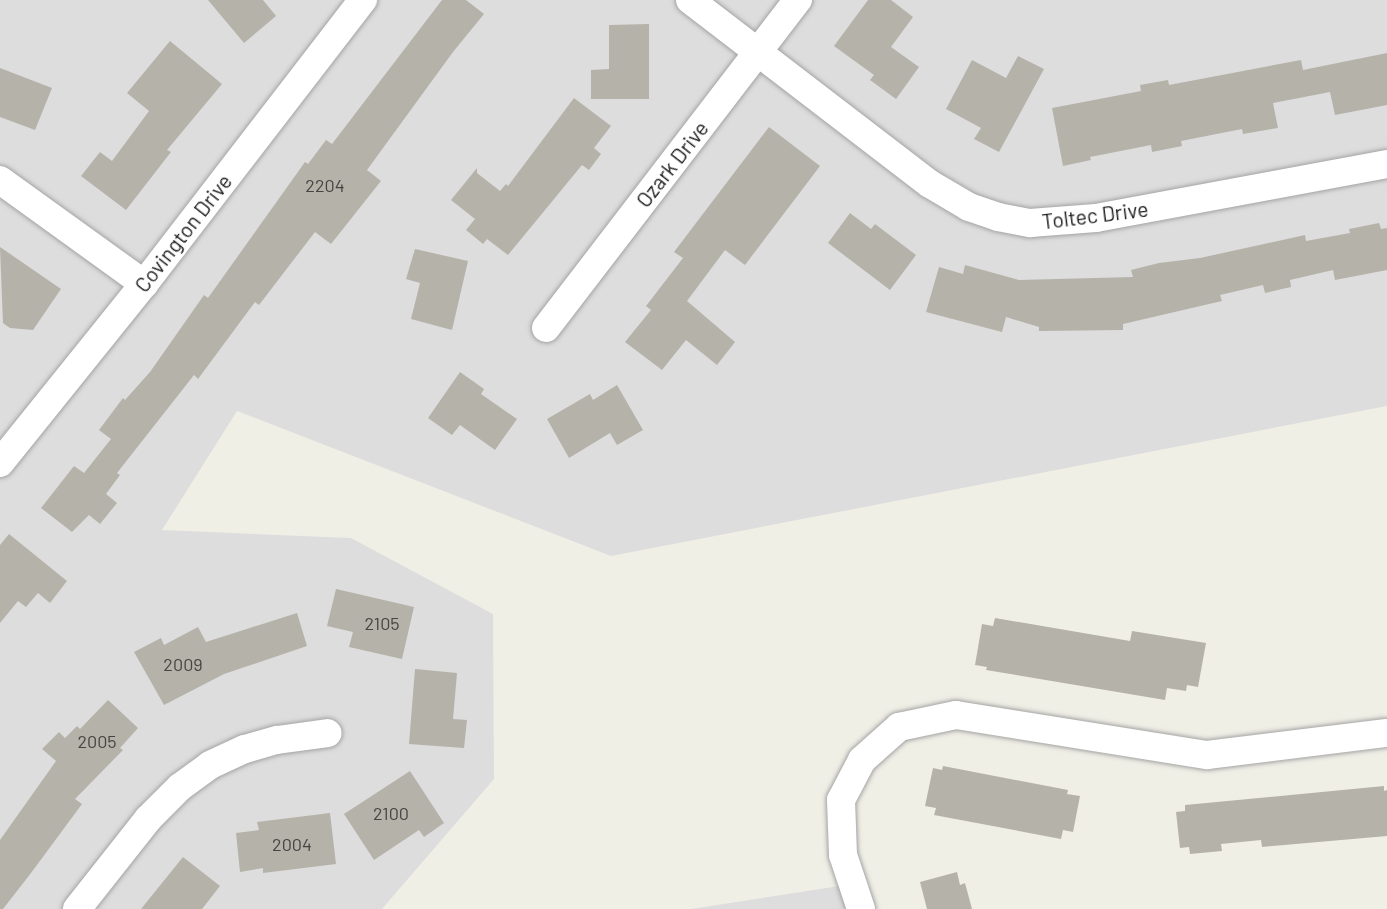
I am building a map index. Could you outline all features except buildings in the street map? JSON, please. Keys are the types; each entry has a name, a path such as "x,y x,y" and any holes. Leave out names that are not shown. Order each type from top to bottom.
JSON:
{"street":[{"name":"Covington Drive","path":"0,463 27,433 144,284 362,0"},
{"name":"Toltec Drive","path":"690,0 930,184 969,207 998,217 1030,223 1056,223 1096,218 1387,164"},
{"name":"Ozark Drive","path":"546,328 798,0"},
{"path":"0,180 144,284"},
{"path":"861,909 843,855 841,800 862,760 899,727 956,715 1207,755 1387,733"},
{"path":"77,909 148,819 180,787 210,765 245,749 277,740 328,733"}],"shaded area":[{"path":"0,0 1387,0 1387,406 611,556 237,411 162,530 351,538 493,614 494,779 382,909 0,909"},
{"path":"865,882 864,909 691,909"}]}
